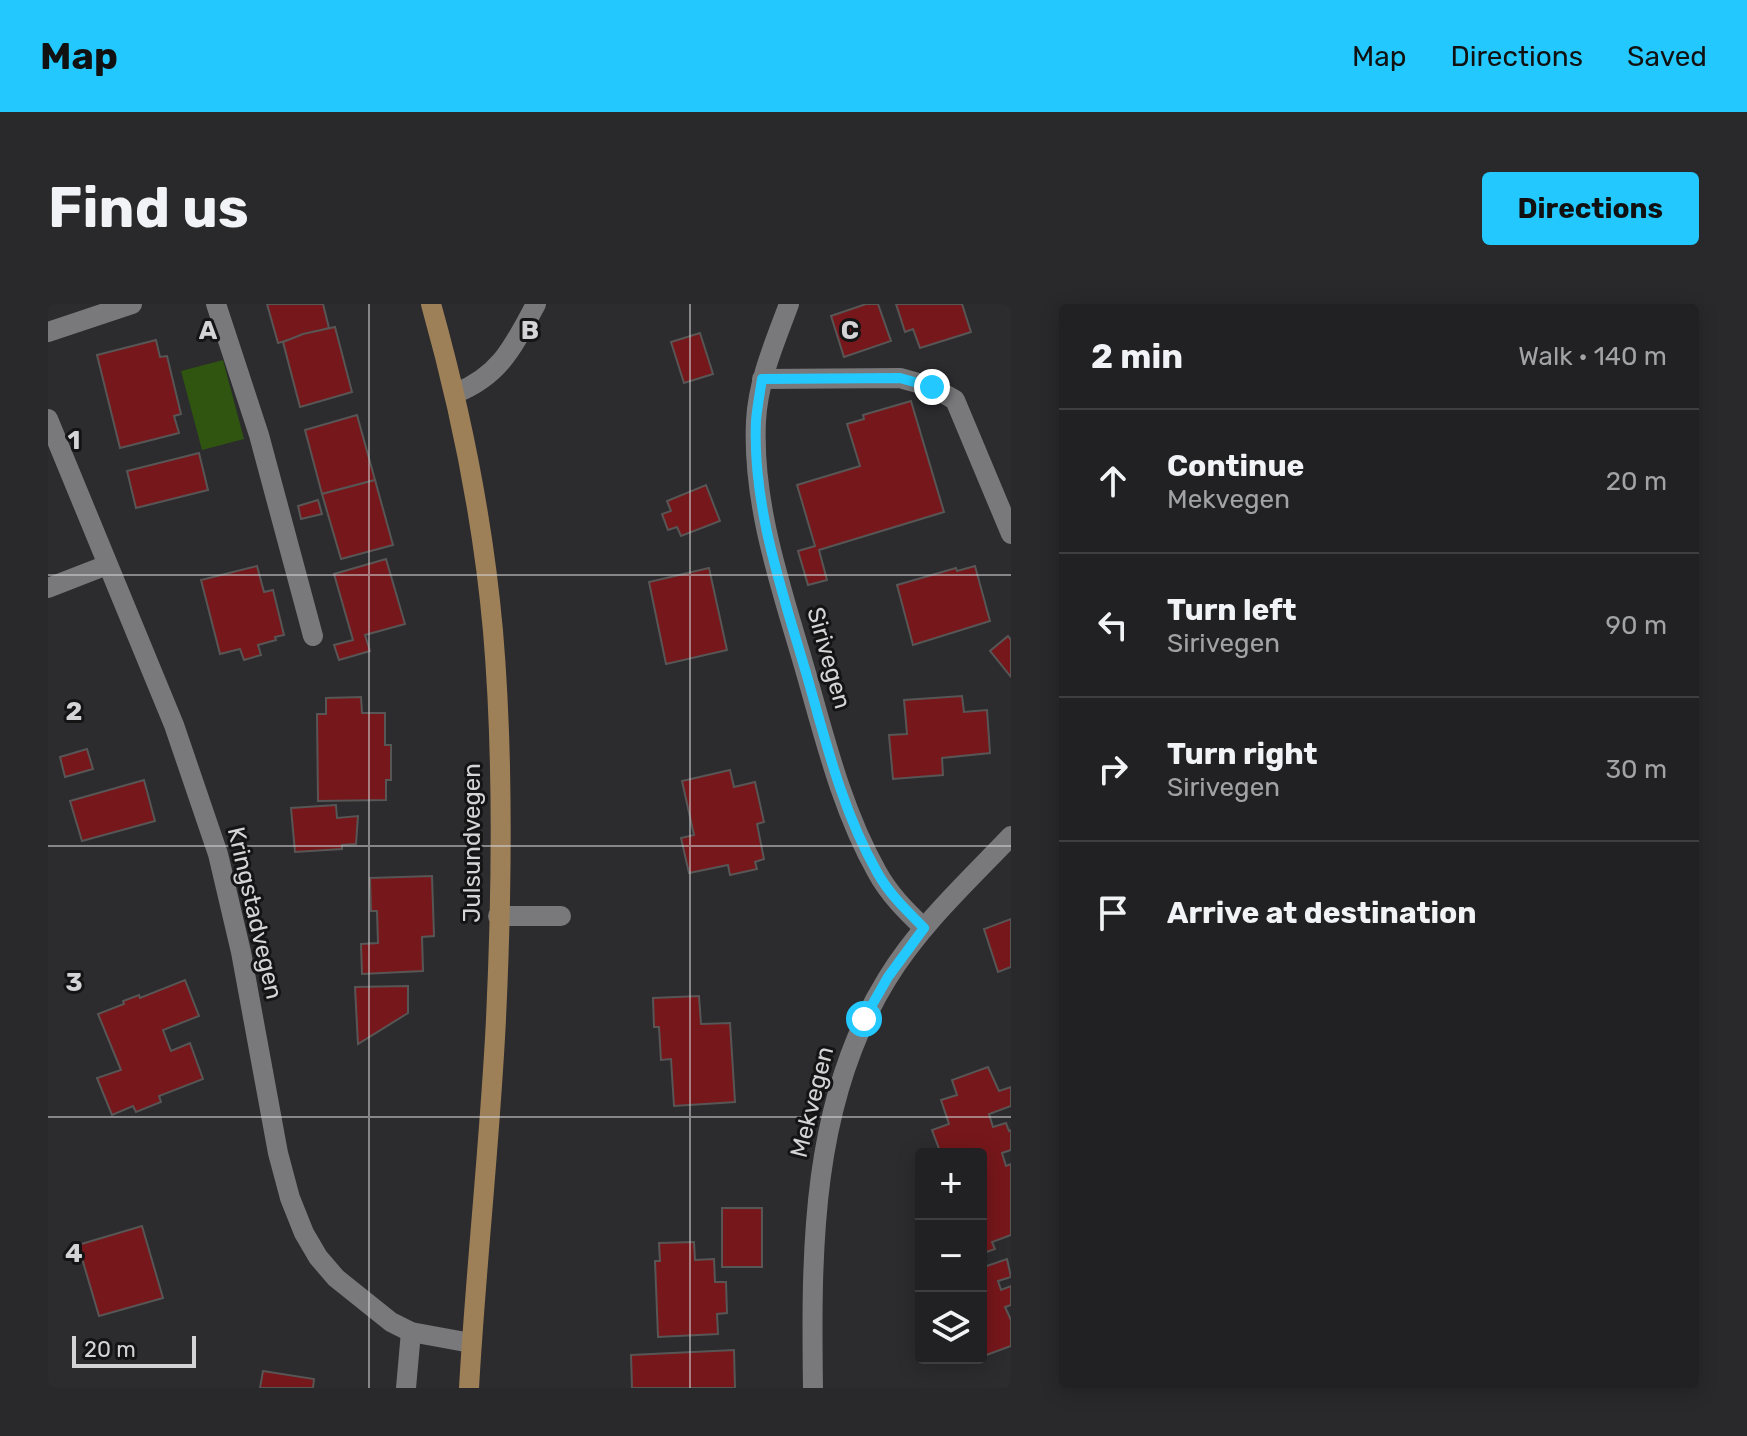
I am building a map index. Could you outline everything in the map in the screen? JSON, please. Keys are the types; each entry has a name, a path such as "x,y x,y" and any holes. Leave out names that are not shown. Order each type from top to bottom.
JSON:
{"main road":[{"name":"Julsundvegen","path":"431,304 456,393 475,496 493,631 500,777 496,1020 469,1388"}],"street":[{"path":"48,332 132,304"},
{"path":"216,304 259,435 313,636"},
{"path":"456,393 476,385 498,368 536,304"},
{"name":"Sirivegen","path":"789,304 762,379 756,420 763,507 775,563 826,744 848,808 877,873 897,901 924,928"},
{"path":"762,379 900,378 932,387 955,400 1011,534"},
{"name":"Kringstadvegen","path":"48,419 174,725 218,854 241,952 267,1098 290,1198 304,1233 318,1257 336,1278 391,1322 411,1332 471,1343"},
{"path":"48,588 107,565"},
{"name":"Mekvegen","path":"813,1388 815,1228 821,1165 844,1067 864,1019 888,977 924,928 1011,836"},
{"path":"498,916 561,916"},
{"path":"406,1388 411,1332"}],"green space":[{"path":"223,360 244,439 202,450 181,371"}],"building":[{"path":"267,304 323,304 329,328 278,343"},
{"path":"866,304 878,304 891,341 844,357 831,316"},
{"path":"896,304 962,304 971,332 920,348 913,329 905,332"},
{"path":"335,327 352,392 300,407 283,342"},
{"path":"700,333 713,374 684,383 671,342"},
{"path":"156,340 160,357 167,356 181,414 174,416 179,433 120,448 97,355"},
{"path":"911,401 944,512 819,550 827,580 808,585 798,551 815,546 797,485 860,466 847,424 864,419 863,415"},
{"path":"357,415 375,480 322,494 305,430"},
{"path":"199,453 208,490 136,508 127,471"},
{"path":"375,480 393,545 341,559 322,494"},
{"path":"706,485 720,521 681,536 677,527 668,530 662,514 671,511 667,501"},
{"path":"318,500 322,514 301,519 298,506"},
{"path":"386,559 405,624 365,635 370,651 339,660 334,645 353,640 334,574"},
{"path":"257,566 264,592 273,590 284,635 258,645 261,655 244,660 240,649 220,654 201,580"},
{"path":"975,566 990,621 913,645 897,585 956,568 957,571"},
{"path":"709,568 727,650 666,664 649,582"},
{"path":"1008,636 1011,640 1011,677 990,651"},
{"path":"962,696 964,712 987,710 990,753 942,758 943,775 893,779 889,735 907,734 904,700"},
{"path":"361,697 362,713 385,713 385,745 391,745 391,780 386,780 386,800 318,801 317,714 326,714 326,698"},
{"path":"87,749 93,769 65,777 60,757"},
{"path":"730,770 734,787 755,782 764,822 757,824 764,859 755,862 757,869 730,875 728,865 689,873 681,838 694,835 682,781"},
{"path":"144,780 155,821 82,841 70,801"},
{"path":"336,805 337,818 358,816 356,844 342,845 342,849 295,852 291,808"},
{"path":"432,876 434,936 422,937 423,971 362,974 361,944 378,943 377,911 371,911 370,878"},
{"path":"1011,919 1011,967 998,972 984,929"},
{"path":"185,980 199,1016 163,1030 171,1051 190,1043 203,1079 159,1096 161,1102 136,1112 133,1106 112,1115 97,1078 121,1070 98,1014 124,1004 123,1001 139,995 140,998"},
{"path":"408,986 408,1013 358,1044 355,987"},
{"path":"699,996 701,1024 730,1023 735,1102 674,1106 671,1059 661,1060 659,1027 654,1027 653,998"},
{"path":"988,1067 999,1091 1011,1087 1011,1106 989,1114 993,1127 1006,1123 1011,1130 1011,1150 1002,1153 1006,1166 1011,1164 1011,1235 992,1242 995,1249 987,1252 987,1148 939,1148 932,1130 949,1124 941,1100 957,1095 952,1080"},
{"path":"722,1208 762,1208 762,1267 722,1267"},
{"path":"142,1226 163,1298 99,1316 78,1245"},
{"path":"694,1242 695,1260 714,1259 715,1282 726,1282 727,1313 717,1314 718,1334 658,1337 655,1261 660,1261 659,1243"},
{"path":"1007,1259 1011,1277 998,1281 1001,1290 1011,1286 1011,1305 1005,1307 1011,1320 1011,1346 987,1355 987,1292 987,1266"},
{"path":"734,1350 735,1388 632,1388 631,1355"},
{"path":"263,1371 314,1379 313,1388 260,1388"}],"route":[{"path":"864,1019 888,977 924,928 897,901 877,873 848,808 826,744 775,563 763,507 756,420 762,379 900,378 932,387"}]}
